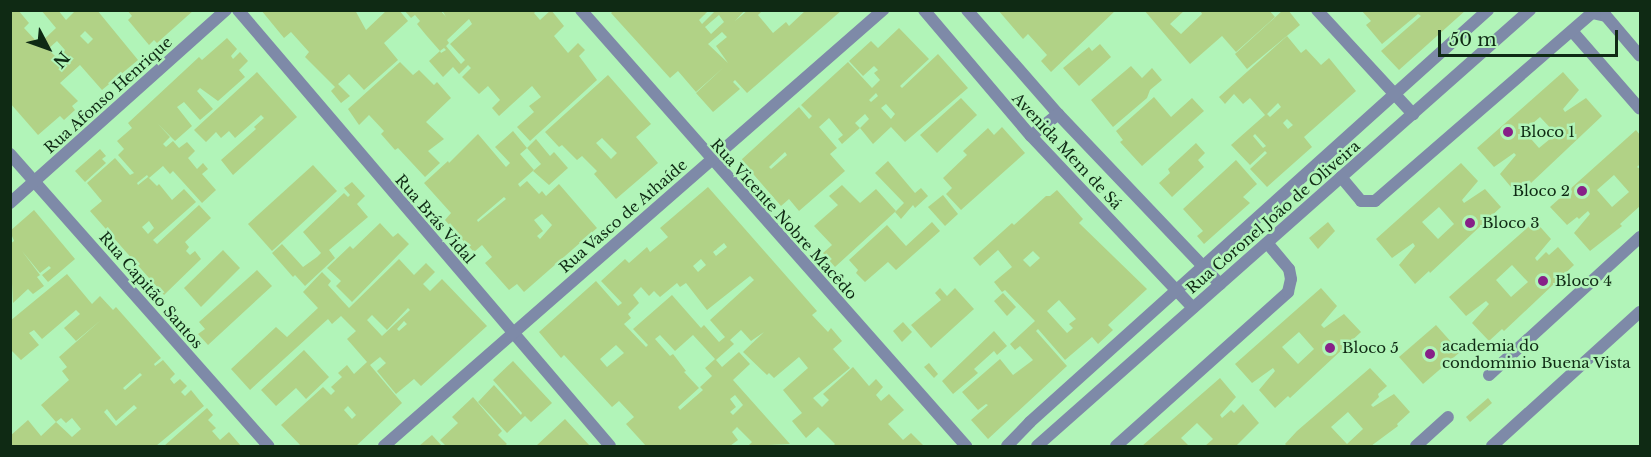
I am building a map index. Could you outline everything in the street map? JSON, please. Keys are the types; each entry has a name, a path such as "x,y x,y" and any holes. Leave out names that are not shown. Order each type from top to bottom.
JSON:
{"street":[{"name":"Rua Afonso Henrique","path":"10,203 226,10"},
{"name":"Rua Brás Vidal","path":"238,10 610,447"},
{"name":"Rua Vicente Nobre Macêdo","path":"581,10 966,447"},
{"name":"Rua Vasco de Athaíde","path":"384,447 710,159 883,10"},
{"name":"Avenida Mem de Sá","path":"924,10 1031,136 1193,308"},
{"name":"Avenida Mem de Sá","path":"967,10 1058,114 1220,284"},
{"path":"1317,10 1413,114"},
{"name":"Rua Coronel João de Oliveira","path":"1007,447 1030,422 1488,10"},
{"name":"Rua Coronel João de Oliveira","path":"1036,447 1530,10"},
{"path":"1341,177 1361,201 1367,203 1375,201 1592,13 1598,12 1606,16 1641,56"},
{"path":"1572,31 1641,109"},
{"path":"1031,136 1058,114"},
{"name":"Rua Capitão Santos","path":"10,154 268,447"},
{"path":"1489,375 1641,237"},
{"path":"1116,447 1288,292 1291,279 1289,269 1267,243"},
{"path":"1492,447 1641,312"},
{"path":"1416,447 1448,417"}],"building":[{"path":"10,10 18,10 29,23 24,28 39,44 56,28 41,10 58,10 66,20 76,10 97,10 138,60 102,90 80,65 60,83 78,101 72,106 75,110 64,120 60,116 38,135 10,103","holes":["85,31 93,39 88,44 80,36","57,41 65,50 61,52 71,63 69,65 66,61 63,64 48,49"]},
{"path":"127,10 194,10 157,43 154,40 149,45 128,20 132,16"},
{"path":"261,10 355,10 366,30 387,10 399,10 408,21 384,43 398,60 364,90 349,74 338,84 350,96 341,103 331,91 335,87 305,57 309,52 291,32 284,38"},
{"path":"404,10 440,10 446,17 442,10 537,10 534,13 540,20 551,10 564,26 554,36 568,53 578,43 585,50 579,56 597,80 530,141 517,127 534,112 529,106 541,97 532,86 499,116 492,108 500,100 488,86 479,94 462,77 471,68 468,65 459,74 453,67 443,77 429,61 440,51 417,24 420,21 415,15 411,18","holes":["469,19 472,24 450,44 465,60 461,64 446,46 449,43 447,40"]},
{"path":"614,10 709,10 699,20 702,24 716,10 745,10 735,21 748,10 763,10 758,15 773,33 786,22 789,26 806,10 842,10 747,93 735,80 733,82 740,89 713,112 696,93 724,67 696,92 678,71 670,78 611,13","holes":["719,15 724,22 711,34 705,27","722,32 727,37 716,46 728,63 708,44"]},
{"path":"998,10 1116,10 1051,72 1041,61 1047,55 1028,34 1023,39"},
{"path":"1144,10 1185,10 1170,24 1181,34 1202,14 1200,10 1269,10 1275,17 1236,52 1222,36 1190,64"},
{"path":"1283,10 1288,10 1300,25 1247,69 1235,54"},
{"path":"1361,10 1466,10 1399,70 1381,51 1421,16 1418,14 1382,44 1366,25 1371,21"},
{"path":"899,28 929,59 900,86 902,88 938,54 968,88 905,142 891,127 873,144 860,128 842,144 838,139 843,135 829,118 819,127 837,148 830,154 845,171 799,211 789,199 781,206 741,160 799,107 809,119 812,116 801,105 848,62 872,88 880,80 874,73 878,70 874,66 863,76 849,61 871,41 878,48","holes":["876,93 878,96 871,102 869,100","886,104 895,114 891,119 881,108","865,114 869,119 860,128 855,123","785,152 787,155 771,169 769,167"]},
{"path":"1287,36 1301,53 1306,49 1321,65 1329,58 1356,91 1304,137 1312,147 1267,187 1250,169 1267,153 1265,151 1250,165 1231,145 1265,115 1250,98 1243,104 1234,94 1225,104 1219,97","holes":["1278,103 1281,107 1270,117 1267,114","1287,119 1293,125 1288,129 1283,123","1255,134 1266,146 1263,148 1253,136"]},
{"path":"227,38 237,49 231,56 233,59 240,52 248,61 239,70 245,77 218,101 200,88 197,91 213,109 200,120 184,102 177,107 192,126 175,141 158,124 170,137 163,144 166,147 173,141 179,148 187,142 195,151 188,158 197,169 203,163 208,169 202,174 216,190 202,203 173,171 170,174 163,166 149,178 157,186 159,184 172,200 184,189 196,202 153,240 157,244 199,205 211,218 185,242 189,247 186,251 190,255 195,251 201,259 164,295 90,211 102,201 87,183 115,158 130,175 134,173 118,155 124,149 117,141 132,128 128,123 199,57 202,60","holes":["147,175 148,177 138,185 137,183","149,221 154,228 148,234 142,227"]},
{"path":"1100,44 1111,57 1079,86 1063,68 1089,47 1092,51"},
{"path":"400,62 413,75 419,70 434,85 437,82 451,98 426,122 444,139 428,151 440,163 425,177 398,148 395,150 381,134 384,131 369,115 359,125 348,109"},
{"path":"1131,66 1142,78 1152,68 1162,80 1150,90 1147,98 1113,127 1091,100"},
{"path":"257,72 297,117 233,175 221,160 256,129 254,127 264,118 261,115 235,138 229,131 221,138 216,132 206,142 194,130"},
{"name":"Bloco 1","path":"1563,72 1579,90 1563,109 1565,112 1586,98 1602,116 1531,183 1530,181 1516,193 1500,174 1516,155 1514,153 1494,167 1477,148","holes":["1540,117 1556,134 1539,148 1524,131"]},
{"path":"608,75 651,124 636,137 658,163 616,199 594,174 597,171 582,156 577,160 562,145 559,147 545,132","holes":["602,138 617,153 611,159 596,143"]},
{"path":"1154,97 1171,117 1192,98 1204,111 1142,166 1120,142 1123,140 1116,131"},
{"path":"961,98 977,115 937,153 920,135"},
{"path":"1002,127 1025,153 961,210 946,194 952,188 943,178 967,155 963,151 988,128 994,135"},
{"name":"Bloco 2","path":"1636,130 1640,135 1640,164 1637,167 1640,169 1640,206 1620,224 1622,226 1590,251 1574,233 1590,214 1588,211 1567,225 1550,207","holes":["1614,175 1629,192 1612,207 1597,190"]},
{"path":"513,131 527,148 520,154 534,170 518,184 520,187 527,181 539,194 542,191 546,196 559,184 597,228 524,292 517,284 509,290 485,263 492,257 482,245 474,252 459,236 445,220 451,213 424,183 448,161 449,163 478,134 506,167 510,163 495,147","holes":["504,197 506,199 478,222 477,220","542,214 552,225 540,239 537,236 543,231 534,220"]},
{"path":"536,139 550,156 554,152 568,168 549,185 533,171 541,164 527,148"},
{"path":"1196,143 1205,153 1198,160 1204,167 1172,197 1159,183 1170,173 1168,169"},
{"path":"100,149 106,156 102,159 106,163 85,182 75,171"},
{"path":"1236,160 1257,184 1243,197 1250,203 1204,244 1197,236 1203,231 1183,209"},
{"path":"888,161 915,193 921,188 928,196 915,208 913,205 901,219 895,212 904,203 875,173"},
{"name":"Bloco 3","path":"1461,163 1478,181 1462,200 1464,203 1485,189 1501,207 1430,273 1429,271 1415,284 1399,265 1415,246 1413,243 1392,258 1376,239","holes":["1439,207 1454,224 1438,239 1422,222"]},
{"path":"313,165 337,191 272,251 248,224"},
{"path":"352,182 365,196 357,204 368,217 329,250 335,258 305,286 295,275 293,277 272,253 282,244 303,267 317,257 321,253 303,232 344,193 348,197 350,195 344,188"},
{"path":"842,185 860,203 876,189 896,211 835,267 823,253 832,245 814,226 838,205 829,196"},
{"path":"708,187 817,311 812,315 828,332 831,328 842,341 833,349 850,368 813,398 822,407 829,400 823,394 853,367 869,386 876,379 883,387 876,395 881,401 889,394 904,410 888,424 903,440 911,433 924,446 833,446 835,444 818,427 806,438 792,421 802,413 783,390 808,368 799,357 774,378 769,373 767,375 743,352 764,332 751,341 741,330 730,340 734,344 716,360 722,367 739,352 750,364 733,380 790,444 748,446 752,442 737,427 732,432 738,440 730,446 646,446 626,424 634,417 619,401 612,407 564,355 561,358 539,332 596,281 618,306 622,303 601,281 625,259 629,263 647,247 650,252 668,237 660,228","holes":["724,243 727,247 716,256 713,252","701,259 706,265 698,272 693,266","750,276 754,280 710,320 725,337 719,342 704,325 701,328 672,295 633,329 648,345 646,347 624,324 631,318 628,314 639,303 633,295 641,287 649,296 654,291 660,297 677,283 680,287 686,283 707,310","660,335 675,351 693,335 715,359 705,368 712,376 700,387 703,390 680,410 678,407 699,388 684,372 686,371 673,354 670,356 655,339","616,345 624,353 607,367 600,359","735,395 743,405 733,415 730,412 736,407 730,399"]},
{"path":"1057,190 1083,219 1079,223 1147,289 1108,325 1113,330 1098,344 1092,337 1065,360 1038,329 1036,331 1067,366 988,439 971,420 988,405 978,410 962,392 1000,359 1013,375 1033,360 1020,346 1015,350 1010,344 1035,321 994,282 1012,267 998,250 980,266 973,258 1012,223 1014,225 1046,196 1050,196","holes":["1033,251 1040,258 1030,267 1023,260","1059,300 1076,319 1069,324 1073,328 1067,333 1047,311"]},
{"path":"943,195 958,214 945,226 928,207"},
{"path":"34,210 75,259 48,282 42,275 51,268 49,266 40,273 22,251 40,275 37,277 44,286 33,294 28,289 13,303 10,244 14,241 10,231"},
{"name":"Bloco 4","path":"1535,221 1551,239 1535,258 1537,261 1546,252 1549,255 1558,247 1574,265 1504,331 1502,329 1489,341 1472,323 1489,304 1486,301 1466,316 1449,297","holes":["1512,265 1528,282 1511,297 1496,280"]},
{"path":"932,222 940,231 896,270 888,262 865,282 856,273 858,270 849,260 887,225 906,246"},
{"path":"1328,222 1335,231 1318,249 1309,238"},
{"path":"380,223 393,237 398,233 409,244 352,302 336,286 341,281 327,268 350,246 353,249"},
{"path":"223,250 240,268 201,307 184,288"},
{"path":"399,259 414,275 426,263 435,272 423,284 430,291 442,279 487,326 421,386 414,379 396,394 377,371 386,363 380,357 370,365 402,403 356,446 301,446 281,425 323,387 331,395 335,391 331,387 342,377 338,373 347,365 354,374 367,362 347,339 356,331 341,316 332,324 328,319 250,390 231,369 276,327 287,337 318,308 303,292 322,272 331,281 328,285 349,308","holes":["408,308 410,310 382,336 367,320 372,315 387,330","404,321 407,324 399,331 397,329","348,406 356,415 352,419 344,410"]},
{"path":"257,270 272,286 208,345 198,334 205,329 199,322"},
{"path":"67,274 92,304 100,296 113,310 116,307 161,358 154,364 155,366 163,360 175,374 170,379 174,384 180,379 187,386 181,392 185,396 191,390 204,406 156,446 10,446 10,436 28,420 41,436 56,422 41,405 69,380 62,371 67,367 59,357 101,320 76,341 64,328 80,314 76,310 42,339 34,330 29,333 39,345 21,360 10,349 10,321","holes":["140,373 142,375 125,390 123,388","134,405 137,408 116,426 104,412 107,409 116,421","61,418 66,423 72,418 81,429 72,437 56,422"]},
{"path":"940,288 947,296 955,288 974,309 931,348 911,325 941,300 935,293"},
{"name":"Bloco 5","path":"1321,288 1337,306 1321,325 1324,328 1344,314 1361,332 1290,398 1288,396 1275,408 1259,390 1275,371 1273,368 1252,383 1235,364","holes":["1299,332 1314,349 1298,364 1282,347"]},
{"path":"1003,293 1016,307 1007,316 994,301"},
{"path":"903,322 912,332 902,342 893,331"},
{"name":"academia do condominio Buena Vista","path":"1436,325 1460,352 1423,384 1399,357"},
{"path":"994,331 1007,346 997,355 994,351 974,369 978,373 953,394 942,381"},
{"path":"304,350 329,377 306,399 296,388 276,406 261,390"},
{"path":"513,361 552,403 531,422 525,416 507,433 478,402 494,385 521,415 522,413 493,380"},
{"path":"929,363 938,374 934,378 924,367"},
{"path":"1370,368 1387,386 1371,405 1373,407 1394,394 1410,412 1397,424 1398,426 1371,446 1287,446 1285,444","holes":["1348,412 1363,429 1347,444 1331,427"]},
{"path":"1220,378 1236,397 1220,415 1222,418 1231,410 1234,413 1243,404 1259,423 1236,446 1205,446 1213,439 1197,423 1181,438 1189,446 1142,446"},
{"path":"473,397 502,431 498,435 507,444 504,446 446,446 440,440 458,423 452,417"},
{"path":"1488,398 1492,403 1470,422 1466,417"},
{"path":"207,408 213,415 208,420 216,428 212,431 220,440 229,432 241,446 164,446"},
{"path":"565,419 590,446 536,446"},
{"path":"432,435 442,446 419,446"}],"place":[{"name":"Bloco 1","path":"1508,132"},
{"name":"Bloco 2","path":"1582,191"},
{"name":"Bloco 3","path":"1470,223"},
{"name":"Bloco 4","path":"1543,281"},
{"name":"Bloco 5","path":"1330,348"},
{"name":"academia do condominio Buena Vista","path":"1430,354"}]}
